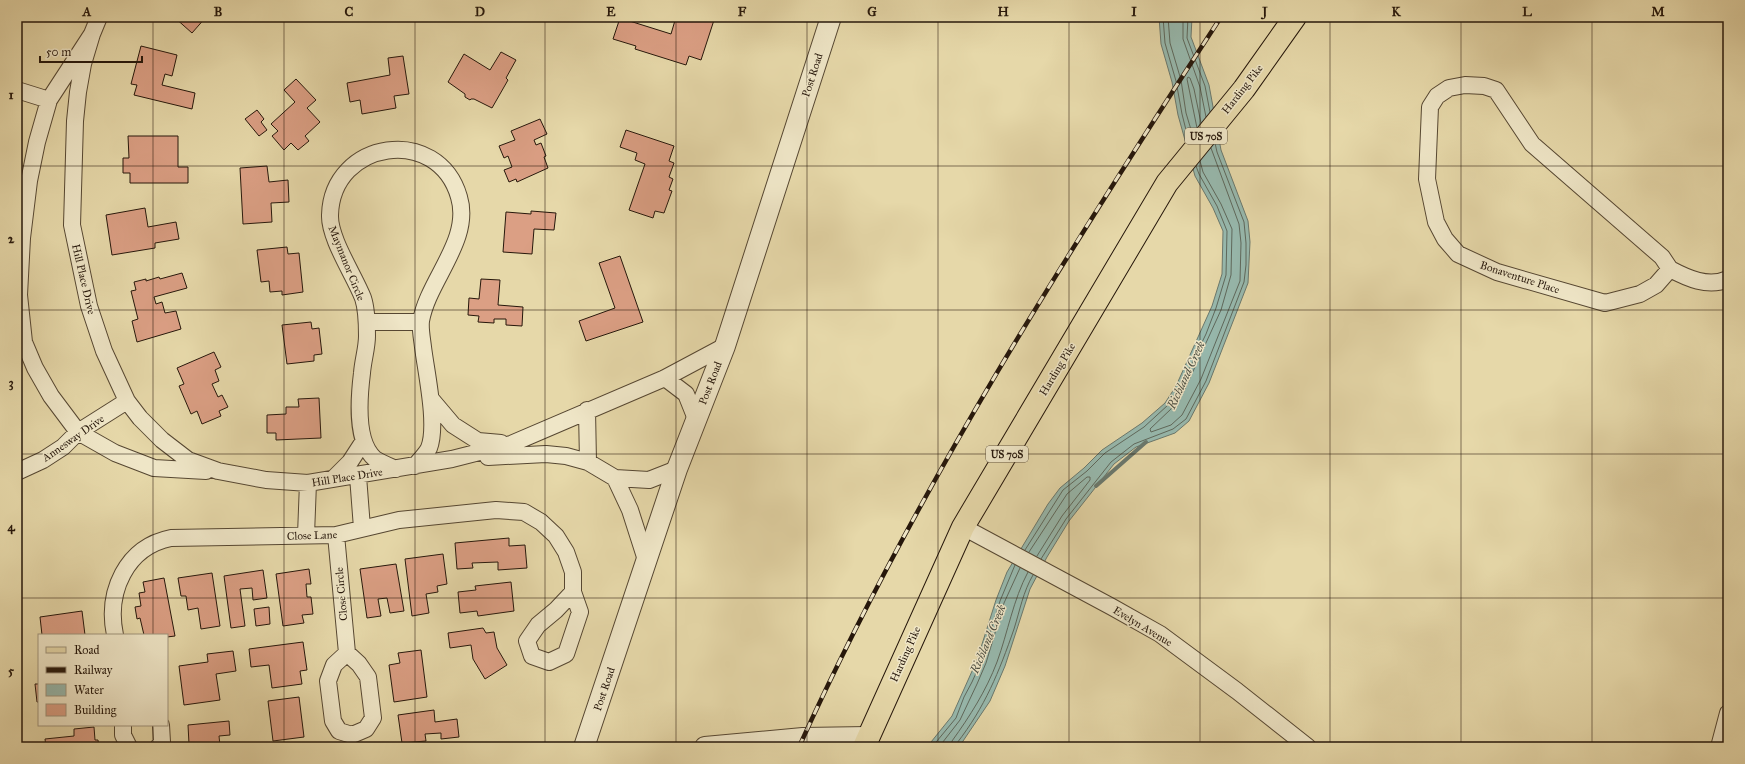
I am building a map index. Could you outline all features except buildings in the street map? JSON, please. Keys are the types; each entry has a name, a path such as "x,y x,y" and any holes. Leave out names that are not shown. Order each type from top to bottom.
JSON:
{"main road":[{"name":"Harding Pike","path":"866,742 963,528 1167,183 1244,89 1295,17"}],"street":[{"name":"Hill Place Drive","path":"100,17 92,34 49,100 37,142 29,181 22,238 18,295 24,342 35,368 59,408 78,432 115,453 154,468 188,471 218,471"},
{"name":"Post Road","path":"584,747 647,563 677,469 725,346 831,17"},
{"name":"Hill Place Drive","path":"92,34 83,64 78,92 75,121 72,225 89,306 104,351 127,401 151,429 174,450 188,460 218,471 266,480 308,483 358,476 452,459 510,444 665,378 725,346"},
{"name":"Bonaventure Place","path":"1670,269 1656,285 1640,294 1605,303 1497,272 1458,254 1445,239 1436,222 1427,179 1430,107 1437,96 1449,88 1464,85 1484,86 1496,90 1532,144 1662,257 1670,269 1694,281 1710,282 1728,279"},
{"path":"17,90 49,100"},
{"name":"Maymanor Circle","path":"396,469 375,459 363,442 359,404 367,342 367,322 364,301 331,228 330,215 331,203 341,178 351,167 364,158 380,151 394,149 408,150 423,154 434,160 451,180 460,198 462,213 457,239 426,303 421,322 426,373 431,399 432,428 429,448 415,466"},
{"path":"367,322 421,322"},
{"path":"665,378 686,394 696,418"},
{"name":"Maymanor Circle","path":"431,399 453,426 478,441 510,444"},
{"name":"Annesway Drive","path":"17,472 43,460 63,447 78,432 127,401"},
{"path":"587,410 588,462"},
{"path":"333,480 350,462 363,442"},
{"name":"Hill Place Drive","path":"452,459 546,454 588,462 614,478 649,480 677,469"},
{"path":"358,476 362,528"},
{"path":"614,478 630,510 647,563"},
{"path":"306,535 308,483"},
{"name":"Close Lane","path":"116,634 113,624 113,610 119,581 125,569 146,547 159,541 171,538 336,535 399,520 496,510 524,512 541,522 556,536 566,552 573,572 573,592"},
{"name":"Evelyn Avenue","path":"963,528 1160,634 1237,690 1308,747"},
{"name":"Close Circle","path":"336,535 347,653"},
{"path":"1720,747 1728,713"},
{"path":"123,726 123,735 129,747"},
{"path":"158,747 162,742 161,726"},
{"path":"705,747 803,738 866,742"}],"water":[{"path":"1159,17 1192,17 1191,37 1209,85 1221,150 1248,221 1250,242 1248,283 1209,383 1189,421 1175,433 1136,447 1114,464 1069,521 1030,589 1005,666 990,701 959,747 927,747 952,716 977,660 996,600 1007,572 1048,504 1060,488 1084,468 1102,450 1142,423 1165,403 1176,386 1212,306 1222,274 1223,231 1213,208 1195,176 1178,115 1172,82 1161,44"}],"waterway":[{"name":"Richland Creek","path":"1096,486 1146,442"}],"railway":[{"path":"799,747 844,652 892,558 943,465 1051,284 1221,17"}]}
